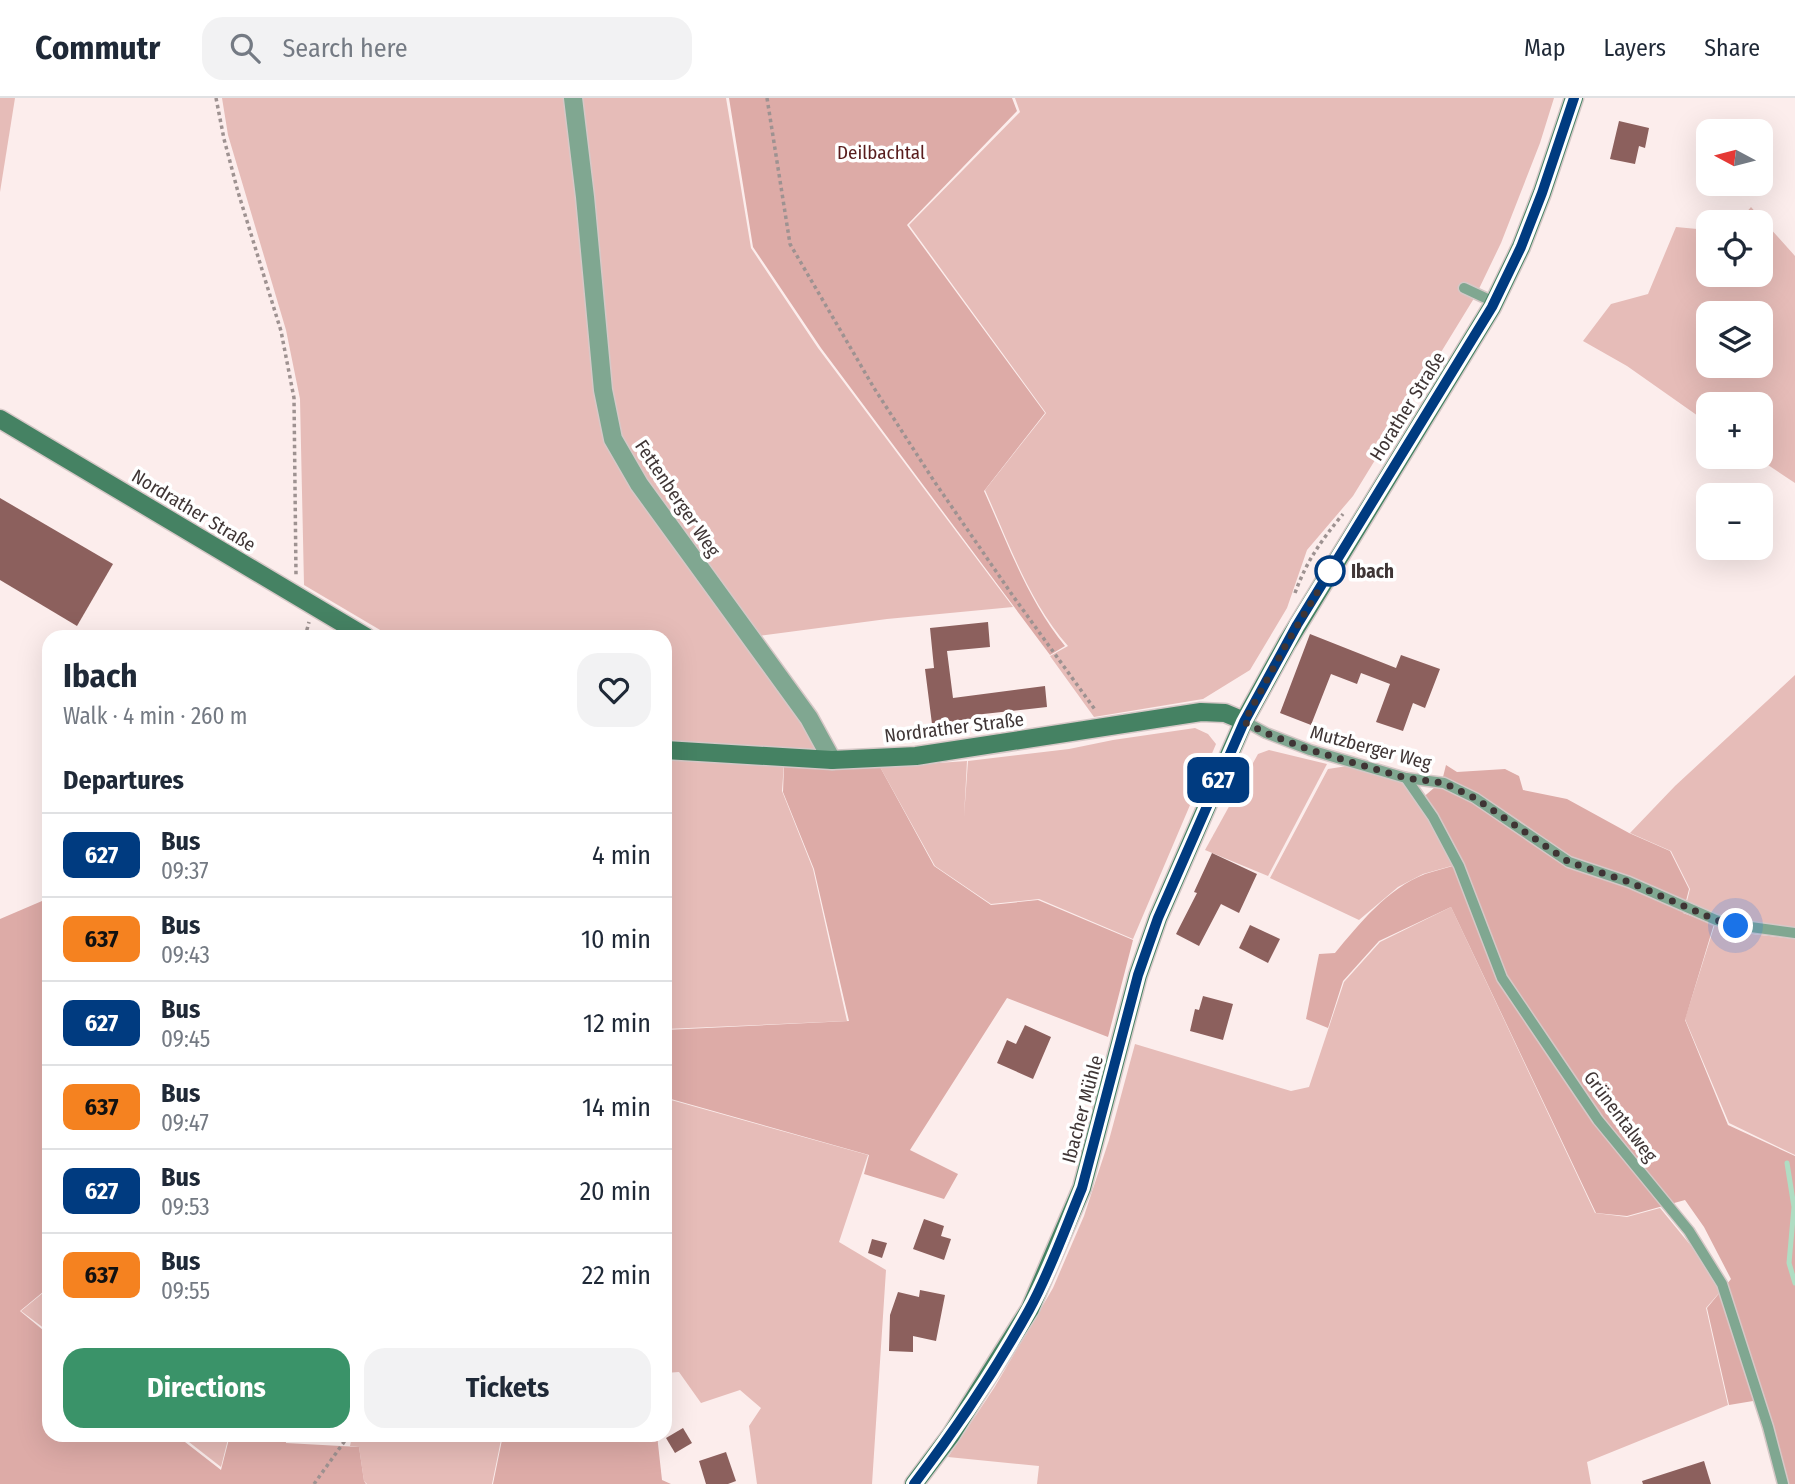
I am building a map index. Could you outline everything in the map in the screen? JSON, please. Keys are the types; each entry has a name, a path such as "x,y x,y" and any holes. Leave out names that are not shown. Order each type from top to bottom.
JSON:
{"main road":[{"name":"Horather Straße","path":"1244,722 1287,643 1494,302 1521,247 1574,98"},
{"name":"Nordrather Straße","path":"0,419 354,630"},
{"name":"Nordrather Straße","path":"672,750 832,760 916,756 1201,712 1225,713 1244,722"},
{"name":"Ibacher Mühle","path":"914,1484 951,1435 1030,1309 1082,1188 1146,952 1158,918 1244,722"}],"street":[{"name":"Fettenberger Weg","path":"573,98 603,390 613,439 639,484 810,718 832,760"}],"lane":[{"path":"1464,288 1494,302"},
{"name":"Mutzberger Weg","path":"1244,722 1310,750 1406,778 1444,783 1475,798 1569,862 1629,882 1716,920 1736,926 1795,933"},
{"name":"Grünentalweg","path":"1406,778 1433,817 1459,866 1502,978 1598,1120 1689,1231 1722,1284 1768,1427 1783,1484"}],"path":[{"path":"216,98 223,139 281,331 294,398 297,568 295,594"},
{"path":"767,98 790,244 874,388 934,481 1034,627 1108,726"},
{"path":"314,1484 344,1442"}],"shaded area":[{"path":"0,98 15,98 0,192"},
{"path":"222,98 726,98 751,248 818,348 1013,607 887,619 759,636 817,743 816,748 810,751 785,749 782,791 813,869 847,1021 672,1029 672,630 380,630 304,585 300,399 286,330 228,135"},
{"path":"1015,98 1554,98 1540,143 1501,243 1476,295 1353,496 1307,550 1287,608 1250,670 1203,699 1094,717 1050,656 1068,646 1054,629 1031,591 985,490 1046,413 909,225 1020,112"},
{"path":"1676,227 1696,229 1696,287 1773,287 1773,232 1795,256 1795,483 1773,468 1773,392 1696,392 1696,415 1627,366 1583,341 1611,304 1648,294"},
{"path":"1795,675 1795,929 1737,921 1687,901 1690,889 1671,851 1630,833 1675,786"},
{"path":"1195,728 1208,734 1216,744 1133,939 1039,899 991,904 935,866 880,767 967,761 964,817 968,761 1069,749"},
{"path":"1269,750 1327,764 1268,876 1205,850 1258,754"},
{"path":"1347,766 1408,781 1455,865 1423,874 1398,887 1359,920 1270,878 1328,769"},
{"path":"1451,907 1595,1213 1627,1217 1660,1208 1692,1247 1720,1292 1706,1308 1728,1405 1587,1462 1591,1484 1037,1484 1039,1466 948,1457 994,1388 1053,1288 1084,1216 1109,1140 1135,1044 1291,1091 1309,1087 1344,982 1380,942"},
{"path":"1715,924 1735,932 1795,939 1795,1155 1729,1123 1685,1019"},
{"path":"672,1100 868,1155 839,1242 886,1270 872,1484 757,1484 749,1426 761,1408 740,1390 701,1403 679,1372 672,1372"},
{"path":"42,1294 42,1327 21,1311"},
{"path":"189,1442 227,1442 221,1467"},
{"path":"351,1442 501,1442 492,1484 367,1484 364,1481 359,1447 350,1446"}],"green space":[{"name":"Deilbachtal","path":"729,98 1012,98 1017,111 907,225 1045,413 984,491 1029,591 1065,646 1050,655 821,348 753,247"},
{"path":"1446,765 1457,772 1505,769 1519,776 1523,790 1567,799 1629,833 1670,851 1689,889 1683,913 1714,924 1685,1020 1728,1125 1795,1156 1795,1484 1789,1484 1765,1399 1729,1405 1707,1308 1731,1279 1704,1227 1685,1200 1627,1216 1596,1213 1451,907 1379,941 1343,981 1328,1028 1306,1019 1319,954 1335,953 1375,908 1411,880 1456,865 1420,800 1442,781"},
{"path":"784,767 880,767 934,866 991,905 1038,900 1133,940 1108,1037 1007,998 910,1150 958,1174 944,1199 864,1174 869,1155 672,1099 672,1030 849,1021 814,869 783,792"},
{"path":"42,901 42,1293 20,1311 42,1329 42,1442 185,1442 221,1470 228,1442 286,1442 359,1447 366,1484 0,1484 0,919"},
{"path":"502,1442 658,1442 662,1480 671,1484 493,1484"}],"building":[{"path":"1619,121 1649,128 1645,148 1639,146 1635,164 1610,159"},
{"path":"0,498 113,564 77,626 0,580"},
{"path":"988,622 990,647 947,651 953,698 1045,686 1047,707 974,715 974,719 932,724 925,669 934,668 930,628"},
{"path":"1310,634 1396,668 1401,655 1440,669 1425,708 1413,703 1403,731 1376,722 1390,684 1361,673 1357,684 1331,674 1311,725 1280,713"},
{"path":"1212,853 1257,874 1239,913 1221,904 1199,946 1176,934 1197,893 1194,892"},
{"path":"1250,925 1280,939 1268,963 1239,948"},
{"path":"1203,996 1233,1004 1223,1040 1190,1031 1195,1009 1199,1010"},
{"path":"1025,1025 1051,1037 1033,1079 997,1063 1007,1040 1016,1044"},
{"path":"924,1219 944,1226 941,1236 951,1239 944,1260 913,1249"},
{"path":"872,1239 887,1243 882,1258 868,1253"},
{"path":"920,1290 945,1295 936,1341 913,1336 913,1352 889,1351 890,1315 898,1292 919,1297"},
{"path":"683,1428 692,1443 675,1453 668,1442 672,1442 672,1434"},
{"path":"726,1452 736,1481 728,1484 706,1484 699,1461"},
{"path":"1704,1461 1711,1484 1643,1484 1642,1481"}],"waterway":[{"path":"1787,1163 1794,1207 1789,1263 1795,1283"}],"bus line":[{"name":"627","path":"914,1484 951,1435 1030,1309 1082,1188 1138,975 1158,918 1244,722 1297,625 1492,307 1521,247 1574,98"}],"place":[{"name":"Ibach","path":"1330,571"}],"route":[{"path":"1330,571 1244,722 1310,750 1406,778 1444,783 1475,798 1569,862 1629,882 1736,926"}]}
